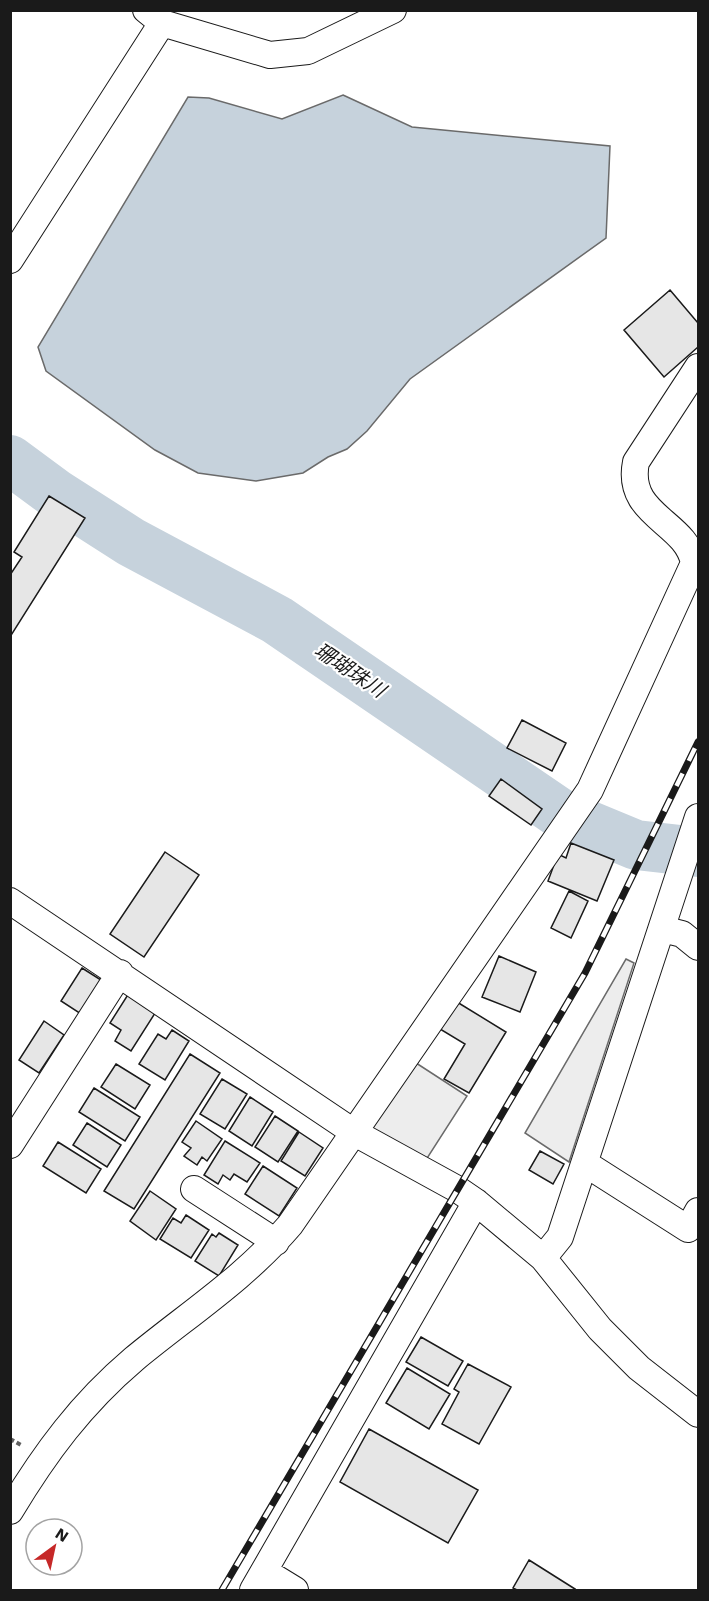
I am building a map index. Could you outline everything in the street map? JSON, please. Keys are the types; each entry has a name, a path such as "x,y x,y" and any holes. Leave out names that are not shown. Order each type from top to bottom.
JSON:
{"street":[{"path":"10,260 154,17 270,55 308,51 393,10"},
{"path":"10,1511 42,1458 82,1409 135,1358 214,1299 276,1242 355,1133 590,790 694,563 692,550 645,503 633,479 636,462 699,367"},
{"path":"543,1258 560,1237 586,1164 699,817"},
{"path":"10,901 355,1133 457,1189 476,1203 543,1258 600,1329 639,1368 699,1414"},
{"path":"662,929 682,934 699,947"},
{"path":"10,1145 120,973"},
{"path":"586,1164 688,1229 699,1211"},
{"path":"194,1189 276,1242"},
{"path":"295,1590 259,1581 476,1203"}],"shaded area":[{"path":"343,95 412,127 610,146 606,238 410,379 367,431 347,449 328,457 303,473 256,481 198,473 155,450 46,371 38,347 188,97 209,98 282,119"},
{"path":"626,959 634,963 569,1162 525,1133"},
{"path":"413,1061 467,1096 424,1163 370,1128"}],"building":[{"path":"670,290 698,323 698,347 664,377 624,330"},
{"path":"49,496 85,518 10,637 10,575 22,557 14,552"},
{"path":"522,720 566,743 552,771 507,748"},
{"path":"501,779 542,809 531,825 489,796"},
{"path":"571,843 614,860 597,901 548,881 558,854 566,858"},
{"path":"165,852 199,875 144,957 110,934"},
{"path":"569,891 588,901 571,938 551,928"},
{"path":"499,956 536,972 520,1012 482,997"},
{"path":"82,968 101,980 81,1014 61,1001"},
{"path":"129,993 157,1010 131,1051 115,1041 121,1030 110,1023"},
{"path":"457,1002 506,1032 469,1093 444,1079 465,1044 440,1029"},
{"path":"44,1021 64,1035 39,1073 19,1060"},
{"path":"172,1030 189,1041 165,1080 139,1064 158,1034 166,1039"},
{"path":"190,1054 220,1073 134,1209 104,1191"},
{"path":"116,1064 150,1085 135,1109 101,1087"},
{"path":"222,1079 247,1094 225,1129 200,1114"},
{"path":"94,1088 140,1117 125,1141 79,1112"},
{"path":"250,1097 273,1112 252,1146 229,1131"},
{"path":"275,1116 298,1131 278,1162 255,1147"},
{"path":"196,1121 222,1139 207,1161 202,1157 197,1165 184,1156 191,1148 182,1142"},
{"path":"87,1123 121,1145 107,1167 73,1145"},
{"path":"299,1132 323,1148 305,1176 281,1161"},
{"path":"225,1141 260,1163 247,1182 234,1174 230,1180 223,1175 218,1184 204,1175"},
{"path":"58,1142 101,1169 86,1193 43,1166"},
{"path":"540,1151 564,1164 553,1184 529,1170"},
{"path":"263,1166 297,1188 279,1216 245,1194"},
{"path":"150,1191 176,1209 156,1240 130,1221"},
{"path":"186,1215 209,1230 191,1258 160,1239 173,1218 181,1223"},
{"path":"219,1233 238,1245 219,1276 195,1261 212,1234 216,1237"},
{"path":"421,1337 463,1361 448,1386 406,1362"},
{"path":"468,1364 511,1387 479,1444 442,1424 459,1392 454,1389"},
{"path":"407,1368 450,1394 429,1429 386,1403"},
{"path":"369,1429 478,1490 448,1543 340,1482"},
{"path":"529,1560 575,1589 517,1590 513,1588"}],"waterway":[{"name":"珊瑚珠川","path":"10,460 56,494 131,542 277,620 561,814 636,845 698,852"}],"railway":[{"path":"222,1590 585,973 698,742"}]}
